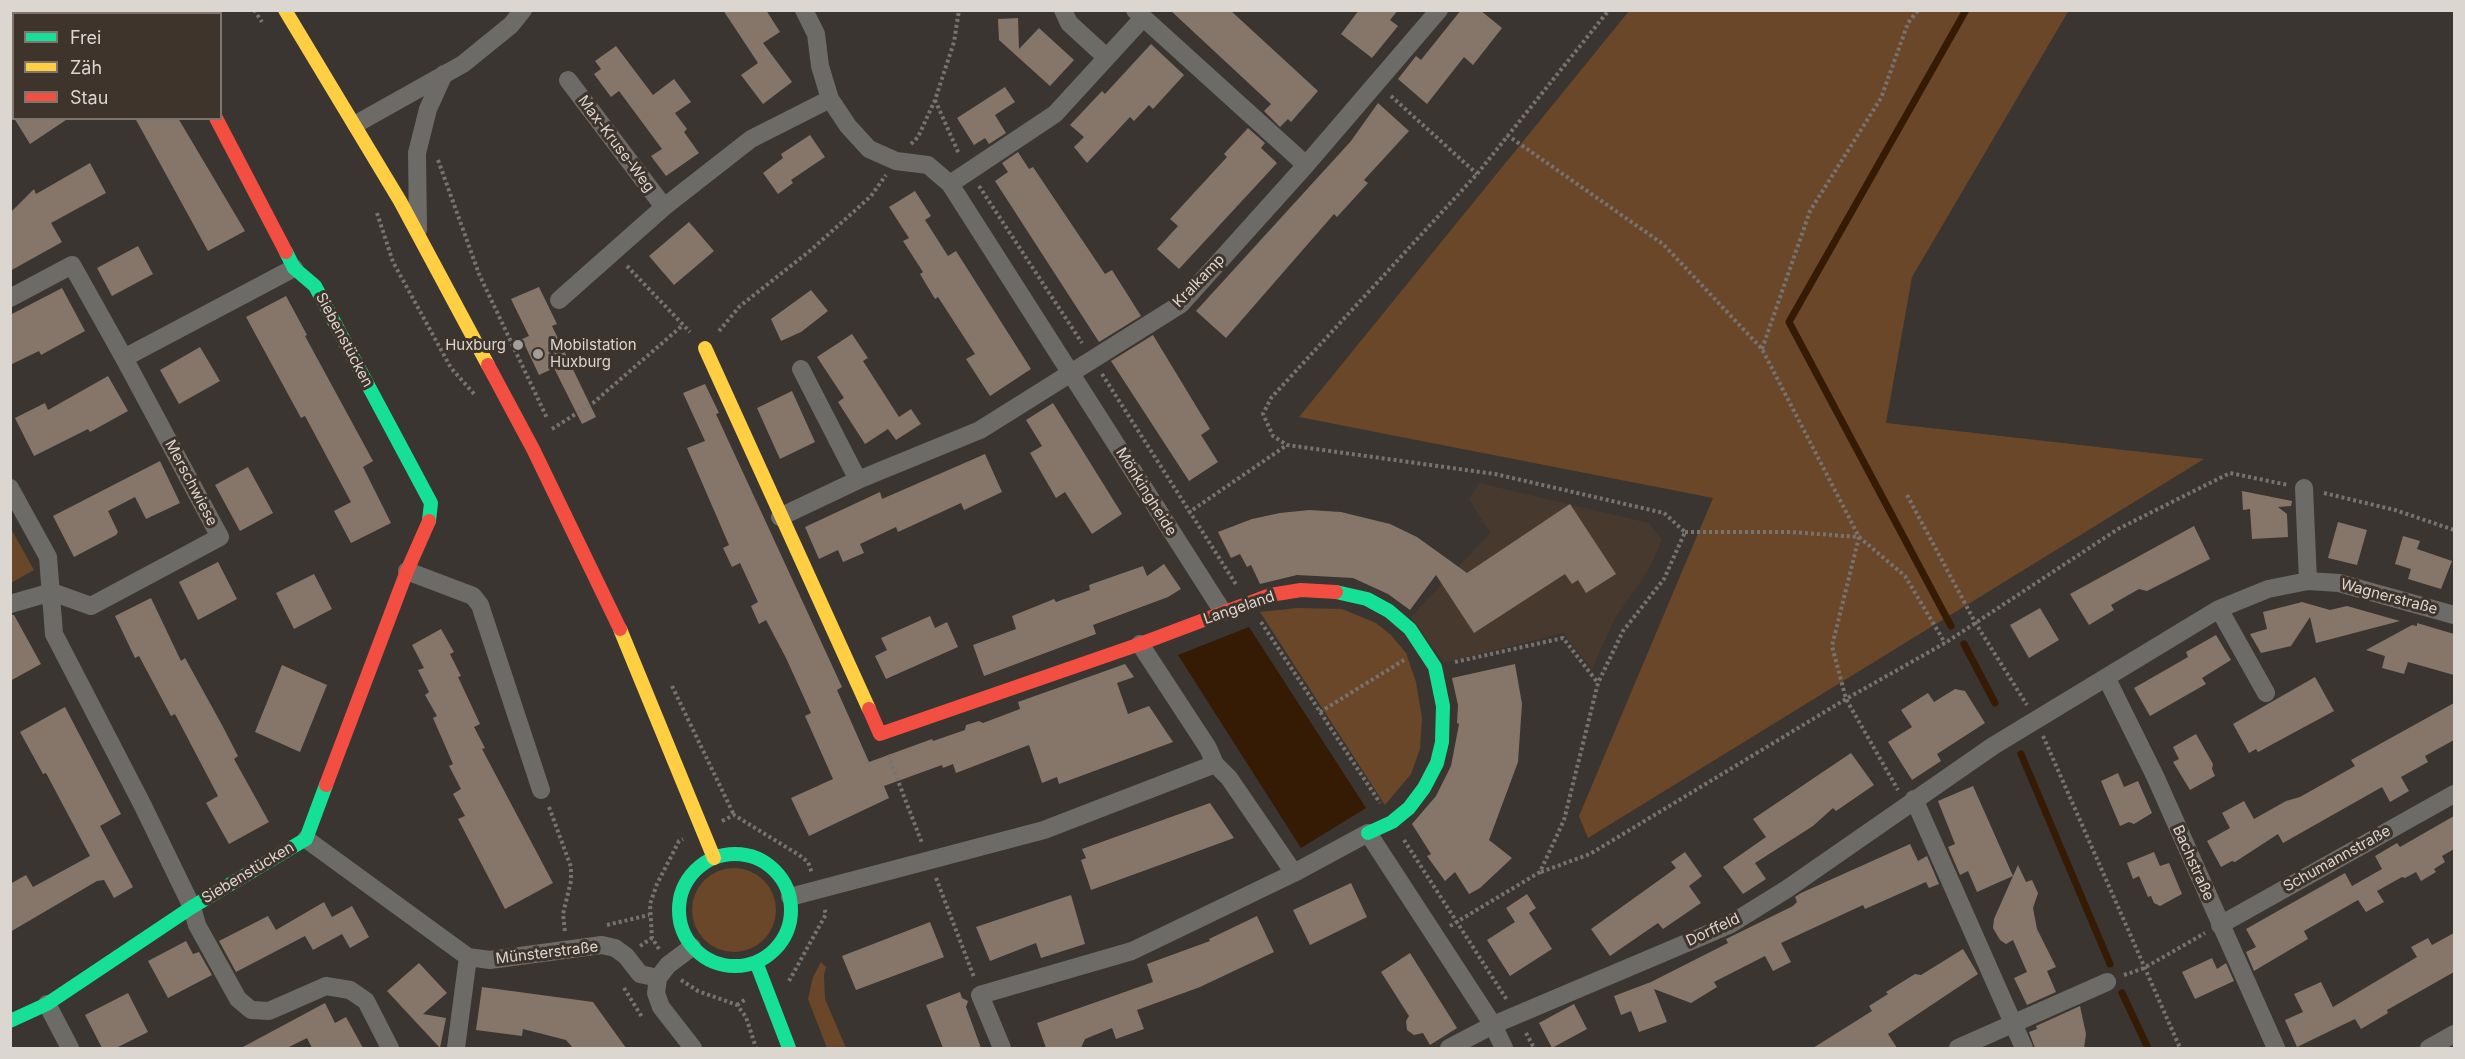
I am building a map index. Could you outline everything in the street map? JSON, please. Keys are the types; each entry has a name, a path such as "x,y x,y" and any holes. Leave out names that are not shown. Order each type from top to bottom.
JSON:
{"street":[{"path":"285,10 356,124 534,449 612,613 662,728 714,858"},
{"path":"356,124 463,64 511,25 523,10"},
{"path":"804,10 816,34 820,66 830,99 860,142 881,156 896,161 928,165 950,184 1055,114 1106,57 1139,14 1306,165"},
{"path":"1063,10 1069,23 1106,57"},
{"name":"Kralkamp","path":"1071,370 1180,304 1306,165 1439,10"},
{"path":"418,234 417,153 428,109 444,74"},
{"name":"Max-Kruse-Weg","path":"568,80 664,207"},
{"name":"Max-Kruse-Weg","path":"559,300 664,207 751,139 830,99"},
{"name":"Siebenstücken","path":"10,1021 47,1004 192,907 306,840 407,571 431,516 431,503 315,286 294,268 217,120"},
{"name":"Mönkingheide","path":"950,184 1071,370 1223,612"},
{"name":"Merschwiese","path":"10,298 72,265 220,537 91,606 52,592"},
{"path":"124,358 294,268"},
{"path":"705,348 880,735"},
{"path":"801,369 858,480"},
{"path":"780,517 858,480 980,430 1071,370"},
{"path":"10,488 48,557 54,634 192,907"},
{"path":"2304,488 2308,581"},
{"path":"407,571 473,596 480,605 541,790"},
{"name":"Wagnerstraße","path":"2015,732 2107,679 2219,609 2268,589 2308,581 2339,583 2454,615"},
{"name":"Langeland","path":"880,735 1140,644 1270,595 1290,592 1324,589 1367,599 1389,611 1410,629 1424,647 1435,667 1441,685 1444,722 1437,763 1424,788 1409,808 1392,822 1294,873 1132,951 980,995"},
{"path":"10,604 52,592"},
{"path":"2219,609 2266,693"},
{"path":"1140,644 1208,748 1215,764 1229,778 1294,873"},
{"name":"Bachstraße","path":"2107,679 2155,776 2276,1048"},
{"name":"Dorffeld","path":"1449,1048 1493,1025 1729,925 1787,889 1910,802 2015,732"},
{"path":"790,897 1044,830 1215,764"},
{"name":"Schumannstraße","path":"2220,925 2454,794"},
{"path":"1910,802 2024,1048"},
{"path":"1368,833 1493,1025 1504,1048"},
{"path":"306,840 468,957 456,1048"},
{"path":"737,854 761,860 779,875 790,897 791,916 785,936 773,951 756,962 734,966 711,961 692,946 683,932 679,915 680,897 687,881 698,868 714,858 737,854"},
{"name":"Siebenstücken","path":"192,907 197,925 238,999 251,1010 269,1011 326,986 350,990 366,1001 390,1048"},
{"name":"Münsterstraße","path":"468,957 490,960 602,945 615,948 626,956 640,974 658,978"},
{"path":"692,946 669,965 658,978 656,993 661,1007 693,1048"},
{"path":"756,962 765,991 789,1048"},
{"path":"1958,1048 2107,982"},
{"path":"980,995 1002,1048"},
{"path":"47,1004 70,1048"},
{"path":"2429,1048 2454,1034"}],"path":[{"path":"254,10 267,29"},
{"path":"613,252 705,348 740,306 811,250 871,195 896,161 918,137 935,100 954,42 959,10"},
{"path":"1609,10 1477,174 1271,398 1263,414 1273,436 1287,445 1495,474 1664,513 1684,532 1791,532 1859,537"},
{"path":"1762,349 1810,211 1881,98 1908,23 1918,10"},
{"path":"1377,84 1477,174"},
{"path":"935,100 951,140 969,171"},
{"path":"1507,135 1663,244 1762,349 1859,537 1905,576 1945,643"},
{"path":"435,151 479,274 557,440"},
{"path":"375,206 393,262 451,368 478,399"},
{"path":"552,429 594,404 683,325"},
{"path":"1167,526 1287,445"},
{"path":"1434,936 1540,872 1590,854 1846,699 1976,624 2118,529 2229,473 2395,510 2454,530"},
{"path":"1907,495 1976,624 2036,719 2180,1048"},
{"path":"1540,872 1564,820 1598,683 1623,631 1664,579 1684,532"},
{"path":"1859,537 1832,646 1846,699 1910,802"},
{"path":"1435,667 1563,638 1598,683"},
{"path":"1320,712 1424,647"},
{"path":"668,679 734,815 799,855 808,862 811,871"},
{"path":"880,735 980,995"},
{"path":"541,790 571,867 571,881 563,914 569,949"},
{"path":"724,819 734,815"},
{"path":"660,951 651,938 650,904 679,841 675,830"},
{"path":"737,1005 789,981 826,914 824,908"},
{"path":"2107,982 2144,968 2220,925"},
{"path":"680,979 698,991 737,1005 746,1017 756,1048"},
{"path":"622,985 645,1019"}],"shaded area":[{"path":"2069,10 1912,277 1886,423 2204,459 1588,838 1579,816 1713,498 1299,417 1629,11"},
{"path":"1479,483 1649,523 1662,540 1649,569 1614,620 1592,669 1563,633 1444,663 1411,617 1490,533 1469,499"},
{"path":"10,527 34,570 11,583 10,583"},
{"path":"1298,608 1342,609 1376,623 1391,635 1406,653 1416,682 1422,718 1420,749 1411,774 1385,805 1260,612"},
{"path":"1249,627 1366,808 1301,848 1178,655"},
{"path":"734,868 750,871 764,880 773,894 776,910 773,926 764,940 750,949 734,952 718,949 704,940 695,926 692,910 695,894 704,880 718,871"},
{"path":"821,962 826,967 825,999 846,1048 827,1048 808,999 813,977"}],"building":[{"path":"723,10 766,10 780,32 763,43 792,82 763,104 741,75 758,63"},
{"path":"1170,10 1230,10 1318,91 1291,122 1288,119 1280,127 1264,111 1271,104"},
{"path":"1359,10 1398,10 1390,20 1398,26 1372,58 1341,34"},
{"path":"1461,10 1480,10 1502,28 1473,65 1464,57 1427,104 1398,79 1416,56 1421,60"},
{"path":"1018,18 1019,49 1039,28 1074,60 1050,86 999,40 998,19"},
{"path":"1151,44 1184,75 1153,109 1149,105 1134,121 1130,117 1087,163 1074,147 1084,137 1070,125 1102,91 1105,94"},
{"path":"616,46 653,95 674,79 691,102 675,113 687,129 684,132 699,153 666,176 651,156 662,149 619,91 611,97 594,74 601,69 595,61"},
{"path":"1005,87 1015,102 995,115 1006,133 989,144 985,138 974,145 957,118"},
{"path":"1378,103 1409,131 1364,180 1368,183 1337,217 1334,214 1226,338 1196,311 1351,141"},
{"path":"15,120 66,120 30,144"},
{"path":"136,120 179,120 245,231 208,251"},
{"path":"1248,128 1265,143 1261,148 1277,163 1179,269 1157,249 1178,226 1170,219 1227,157 1224,154"},
{"path":"810,135 825,157 791,180 793,183 778,194 763,173 783,158 781,154"},
{"path":"1018,152 1029,169 1033,167 1105,274 1112,270 1141,316 1099,342 995,181 1008,172 1002,163"},
{"path":"90,163 106,193 51,223 62,242 10,271 10,213 34,189 36,194"},
{"path":"915,191 931,216 925,220 948,256 956,251 1031,369 990,396 966,359 975,354 938,297 935,299 920,274 923,272 903,241 909,238 889,207"},
{"path":"689,222 714,251 674,285 649,256"},
{"path":"138,246 153,274 112,296 97,268"},
{"path":"539,287 557,324 552,326 596,417 582,424 554,368 539,375 522,339 529,336 511,299"},
{"path":"62,288 85,331 41,355 39,351 10,365 10,315"},
{"path":"811,290 828,311 801,332 781,341 771,319"},
{"path":"286,296 307,335 305,336 373,461 363,467 391,523 351,543 334,511 351,502 305,416 301,418 246,317"},
{"path":"852,334 868,358 863,361 899,417 911,409 921,424 896,440 888,429 865,444 838,402 844,398 817,357"},
{"path":"1153,335 1210,429 1201,435 1218,462 1189,481 1111,361"},
{"path":"200,347 220,381 179,404 160,370"},
{"path":"108,376 128,411 90,432 88,429 34,456 15,418 45,403 48,410"},
{"path":"705,384 719,413 716,414 842,687 837,690 869,762 932,739 933,741 965,730 966,725 979,721 983,723 1020,709 1018,702 1125,664 1134,677 1117,683 1128,714 1149,706 1173,742 1059,784 1057,777 1042,783 1029,745 956,773 953,764 943,768 942,765 884,786 889,798 809,836 791,798 833,779 805,716 811,713 786,658 766,620 759,624 751,606 758,602 740,563 732,567 723,548 729,545 687,448 705,441 683,393"},
{"path":"792,391 815,442 780,459 757,408"},
{"path":"1053,403 1122,514 1092,534 1065,492 1056,498 1030,453 1042,446 1026,420"},
{"path":"985,454 1002,492 964,510 961,503 898,532 896,527 860,544 864,553 843,562 838,550 819,559 805,527 880,492 882,499"},
{"path":"160,461 180,503 146,519 135,497 108,511 118,532 116,535 74,557 53,516"},
{"path":"248,467 273,513 240,531 215,485"},
{"path":"2242,491 2292,501 2291,506 2278,507 2287,514 2288,537 2252,539 2250,509 2243,510"},
{"path":"1570,504 1616,574 1586,593 1578,580 1572,584 1565,574 1474,633 1436,575 1410,610 1388,594 1353,578 1297,575 1260,584 1251,565 1247,567 1240,554 1231,558 1218,532 1252,519 1280,513 1309,510 1341,512 1390,524 1417,537 1467,573"},
{"path":"2338,522 2367,530 2357,565 2328,558"},
{"path":"2194,526 2210,559 2147,591 2139,589 2111,605 2114,610 2089,625 2070,594"},
{"path":"2403,536 2420,541 2417,549 2452,561 2441,589 2408,579 2411,569 2395,564"},
{"path":"218,562 237,599 198,620 179,582"},
{"path":"1164,564 1181,589 1168,597 1093,625 1096,634 984,676 973,645 1016,629 1012,616 1054,599 1056,602 1090,590 1089,585 1143,566 1147,576"},
{"path":"314,574 332,609 294,629 276,593"},
{"path":"151,598 181,661 185,658 222,725 238,756 234,759 269,822 229,844 206,803 218,796 175,714 171,716 139,656 135,658 115,616"},
{"path":"2302,602 2330,610 2347,606 2400,621 2316,643 2310,617 2291,646 2261,653 2250,634 2267,629 2263,612"},
{"path":"2040,608 2059,640 2029,658 2010,625"},
{"path":"10,615 14,615 41,664 10,681"},
{"path":"930,616 935,628 947,622 958,647 886,679 875,656 887,650 881,638"},
{"path":"2417,623 2454,634 2454,675 2408,662 2404,674 2382,668 2385,656 2366,650 2412,625 2417,626"},
{"path":"441,629 454,652 450,654 461,676 458,677 480,724 474,727 485,748 482,749 553,883 505,909 458,819 465,816 453,794 461,789 449,766 453,764 433,718 437,716 425,695 429,692 418,670 424,668 412,645"},
{"path":"2216,635 2231,660 2202,678 2206,684 2150,716 2134,688 2188,657 2186,652"},
{"path":"1515,664 1522,704 1518,762 1489,840 1512,858 1480,888 1469,894 1455,872 1445,881 1427,856 1431,854 1412,824 1436,796 1451,766 1459,724 1457,723 1458,705 1452,678"},
{"path":"282,665 327,685 300,752 255,732"},
{"path":"2315,677 2334,711 2258,752 2256,749 2249,753 2233,724"},
{"path":"1955,689 1965,691 1985,723 1937,754 1941,761 1912,780 1888,742 1912,727 1901,710 1928,693 1934,702"},
{"path":"2454,703 2454,740 2425,756 2428,762 2401,777 2409,791 2390,802 2382,787 2283,843 2278,834 2235,862 2232,861 2221,867 2207,841 2230,828 2222,813 2244,801 2254,819 2286,801 2300,797 2355,766 2351,760"},
{"path":"65,707 121,814 100,826 133,887 114,898 104,880 97,881 10,932 10,884 26,875 33,887 90,856 46,773 43,774 20,732"},
{"path":"2196,734 2213,764 2212,769 2215,776 2190,790 2173,762 2179,759 2173,747"},
{"path":"1851,753 1874,785 1836,811 1833,808 1813,826 1755,863 1766,879 1743,894 1723,867 1766,837 1753,819"},
{"path":"2118,773 2124,787 2138,781 2152,813 2134,824 2129,822 2120,826 2101,781"},
{"path":"1973,786 2013,876 1977,892 1968,871 1960,875 1948,847 1955,844 1938,801"},
{"path":"1210,803 1234,838 1091,890 1081,860 1086,858 1082,849"},
{"path":"2454,816 2454,849 2442,856 2445,862 2434,869 2436,872 2421,881 2416,872 2377,891 2384,902 2366,912 2358,900 2304,931 2308,939 2254,971 2246,952 2256,947 2246,929 2345,873 2352,886 2382,869 2375,856 2397,843 2400,847"},
{"path":"1910,844 1918,861 1927,856 1939,884 1929,888 1926,882 1865,909 1863,905 1781,943 1791,962 1773,971 1765,956 1714,982 1717,987 1691,1003 1654,989 1667,1022 1639,1032 1631,1011 1621,1015 1614,996 1651,982 1728,943 1726,939 1793,906 1797,902 1795,897 1801,893"},
{"path":"1685,852 1702,876 1689,886 1701,903 1663,929 1658,923 1610,956 1591,929 1676,868 1671,862"},
{"path":"2154,852 2160,866 2169,863 2182,894 2160,906 2154,903 2151,896 2148,897 2139,876 2133,879 2127,863"},
{"path":"2018,865 2026,882 2032,880 2038,893 2033,908 2037,929 2056,967 2047,971 2056,992 2027,1005 2014,978 2027,972 2013,940 2006,944 2000,940 1993,928 1994,919"},
{"path":"1351,883 1367,917 1310,945 1293,910"},
{"path":"1527,894 1536,908 1529,913 1552,949 1510,976 1487,940 1515,922 1506,908"},
{"path":"1071,895 1085,944 1041,958 1036,943 990,961 976,927"},
{"path":"324,902 332,917 352,906 369,937 350,948 342,934 313,950 305,936 236,972 219,941 268,916 276,930"},
{"path":"1257,916 1274,952 1200,987 1137,1010 1144,1029 1116,1039 1112,1028 1085,1039 1081,1048 1046,1048 1037,1023 1153,982 1147,964 1210,941 1209,939"},
{"path":"930,922 944,957 856,990 842,956"},
{"path":"2454,933 2454,972 2387,1010 2388,1013 2361,1029 2355,1019 2297,1047 2285,1020 2303,1012 2294,994 2321,982 2333,1007 2417,957 2411,947 2428,938 2432,945"},
{"path":"186,941 193,954 199,952 212,975 168,998 148,961"},
{"path":"1963,949 1978,974 1888,1034 1897,1048 1813,1048 1872,1011 1869,1006 1888,994 1886,992 1915,974 1921,975"},
{"path":"1410,953 1457,1028 1430,1045 1423,1033 1414,1035 1407,1030 1406,1021 1409,1016 1381,972"},
{"path":"2212,958 2217,969 2226,963 2234,981 2195,999 2182,972"},
{"path":"419,963 447,993 423,1014 446,1018 440,1048 387,991"},
{"path":"482,987 593,1002 626,1048 573,1048 566,1040 523,1029 522,1036 476,1030"},
{"path":"960,992 962,998 968,1001 966,1007 981,1048 943,1048 926,1005"},
{"path":"128,993 148,1032 116,1048 102,1048 85,1015"},
{"path":"325,1003 335,1023 346,1017 363,1048 312,1048 307,1038 287,1048 241,1048"},
{"path":"1574,1004 1587,1029 1552,1048 1539,1023"},
{"path":"2080,1006 2086,1034 2084,1048 2035,1048 2029,1032 2037,1029 2036,1026"}],"waterway":[{"path":"1951,626 1789,322 1966,10"},
{"path":"1964,644 1995,703"},
{"path":"2021,754 2110,964"},
{"path":"2122,993 2148,1048"}],"traffic: fast":[{"path":"286,252 294,268 315,286 431,503 429,521"},
{"path":"1336,592 1367,599 1389,611 1410,629 1435,667 1443,706 1442,742 1437,763 1424,788 1409,808 1392,822 1368,833"},
{"path":"10,1021 47,1004 192,907 306,839 326,785"},
{"path":"735,854 756,859 774,871 786,889 791,910 786,931 774,949 756,961 735,966 714,961 696,949 684,931 679,910 684,889 696,871 714,859 735,854"},
{"path":"756,962 789,1048"}],"traffic: slow":[{"path":"285,10 400,201 488,365"},
{"path":"705,348 869,709"},
{"path":"620,629 714,858"}],"traffic: jam":[{"path":"217,120 286,252"},
{"path":"488,365 533,449 620,629"},
{"path":"326,785 407,571 429,521"},
{"path":"869,709 880,734 1140,644 1270,595 1301,590 1336,592"}],"place":[{"name":"Huxburg","path":"518,345"},
{"name":"Mobilstation Huxburg","path":"538,354"}]}
